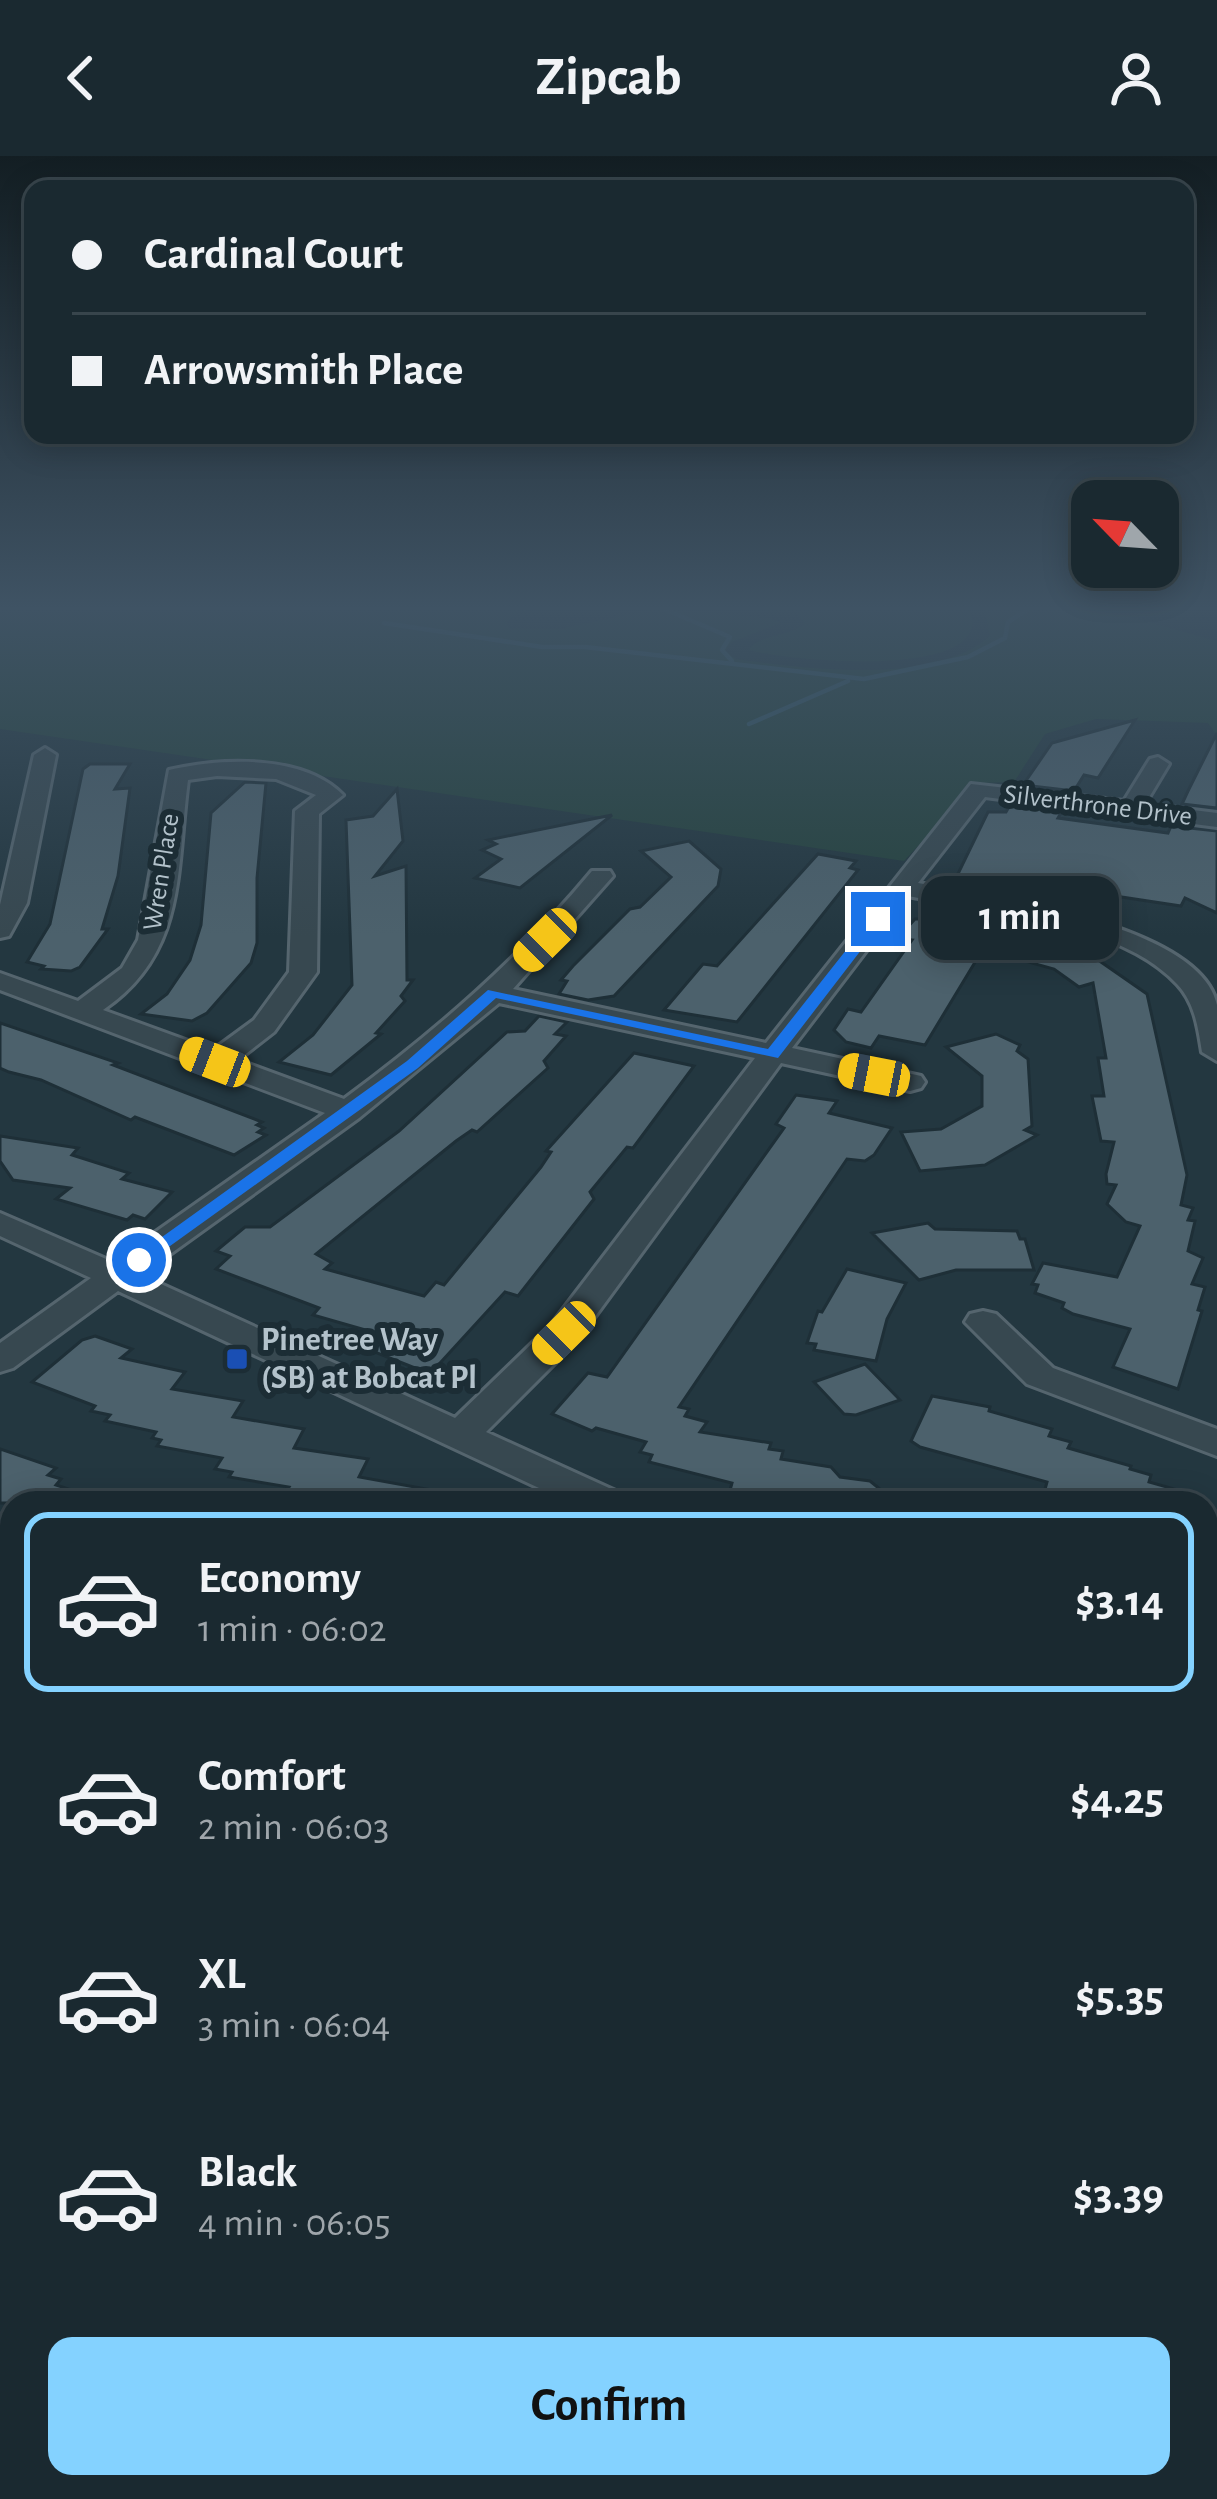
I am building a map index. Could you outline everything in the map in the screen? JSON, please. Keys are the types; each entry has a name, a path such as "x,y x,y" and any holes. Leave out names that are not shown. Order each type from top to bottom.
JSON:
{"street":[{"path":"0,930 15,899 45,755"},
{"path":"1131,808 1158,764"},
{"name":"Wren Place","path":"80,1011 106,997 142,961 153,935 177,775 224,766 306,778 332,795 307,812 303,972 264,1026 215,1062"},
{"name":"Silverthrone Drive","path":"902,888 980,790 1217,820"},
{"path":"0,1360 412,1064 493,993 572,914 601,876"},
{"path":"460,1435 564,1333 902,888 1065,920 1139,943 1182,975 1205,1004 1217,1052"},
{"path":"0,981 348,1111"},
{"path":"493,993 910,1082"},
{"path":"0,1223 580,1491"},
{"path":"983,1322 1040,1376 1217,1443"}],"green space":[{"path":"0,717 1217,717 1217,736 1208,723 1096,719 1045,734 1014,782 977,783 904,861 0,729"}],"building":[{"path":"1135,720 1098,778 1084,775 1074,791 1023,785 1052,743"},
{"path":"1217,733 1217,808 1182,804 1188,791"},
{"path":"90,764 130,764 115,789 130,788 118,876 102,929 108,929 80,967 41,969 44,966 27,962 50,924 83,769"},
{"path":"245,782 266,783 257,878 257,943 251,963 207,1013 192,1021 141,1014 167,994 190,960 201,925 211,813"},
{"path":"397,789 403,841 375,876 406,866 407,980 413,980 401,996 405,1001 376,1033 381,1034 331,1075 279,1062 313,1035 352,985 346,820 373,816"},
{"path":"1010,805 1062,811 1058,818 1168,833 1171,826 1217,831 1217,913 1185,898 1181,906 1121,897 1115,908 1021,889 1017,897 953,884 988,812 1006,812"},
{"path":"612,815 520,888 475,878 501,859 482,850 496,844 488,840"},
{"path":"689,841 721,869 718,886 614,996 588,1000 559,994 567,981 561,980 573,966 630,909 640,907 671,877 641,851"},
{"path":"818,854 856,861 850,868 858,870 737,1022 664,1010 703,964 717,966"},
{"path":"940,906 1006,917 999,930 1088,953 1147,994 1187,1175 1181,1205 1193,1208 1188,1251 1203,1258 1192,1284 1205,1287 1198,1310 1202,1311 1178,1389 1113,1367 1130,1329 1073,1314 1062,1308 1064,1303 1035,1293 1038,1285 1032,1284 1043,1263 1117,1277 1140,1226 1126,1222 1107,1204 1116,1185 1107,1184 1106,1174 1114,1142 1101,1141 1092,1096 1104,1096 1098,1058 1106,1058 1093,983 1079,987 1054,969 1000,954 980,954 925,1045 879,1036 871,1048 846,1042 834,1030 848,1009 861,1012 912,940 902,939 904,931 915,919 932,919"},
{"path":"539,1016 567,1022 555,1034 566,1036 544,1061 548,1068 477,1132 472,1130 456,1141 316,1254 332,1263 325,1269 424,1296 436,1282 444,1285 541,1167 551,1152 546,1151 634,1053 694,1066 633,1148 627,1147 590,1192 594,1199 518,1296 505,1292 430,1374 362,1347 376,1333 313,1315 319,1308 216,1269 230,1256 216,1251 245,1227 270,1227 399,1131 507,1032 525,1031"},
{"path":"0,1023 118,1063 113,1065 262,1122 257,1125 264,1128 258,1132 266,1135 234,1155 9,1072 0,1068"},
{"path":"996,1034 1020,1045 1017,1051 1028,1059 1032,1126 1025,1130 1037,1135 985,1165 920,1171 901,1132 941,1129 982,1106 982,1076 946,1047"},
{"path":"796,1095 837,1101 829,1113 892,1128 874,1155 865,1161 847,1159 679,1407 689,1409 685,1416 707,1422 700,1432 771,1443 769,1449 783,1451 781,1459 831,1467 840,1477 870,1481 882,1491 730,1491 732,1483 649,1462 652,1455 640,1452 646,1442 596,1428 592,1431 552,1414 588,1373 607,1377 784,1128 776,1124"},
{"path":"0,1136 78,1148 72,1155 129,1173 122,1179 172,1192 145,1219 133,1215 127,1220 56,1199 70,1188 13,1180 0,1161"},
{"path":"928,1223 935,1229 1017,1231 1025,1239 1034,1270 956,1270 919,1280 872,1233"},
{"path":"847,1269 906,1283 887,1319 876,1361 814,1350 816,1344 807,1343 818,1311 822,1312"},
{"path":"95,1336 132,1349 121,1358 185,1372 172,1389 243,1401 233,1417 304,1429 294,1448 368,1459 359,1477 437,1491 287,1491 289,1487 229,1477 232,1472 215,1469 222,1458 157,1446 161,1440 152,1438 156,1432 105,1421 110,1415 91,1411 95,1406 32,1382 82,1340"},
{"path":"865,1364 900,1400 856,1415 844,1414 814,1382"},
{"path":"932,1396 990,1407 989,1411 1052,1429 1049,1436 1071,1442 1068,1448 1131,1466 1151,1475 1149,1482 1181,1491 1045,1491 1047,1482 911,1441"},
{"path":"0,1449 56,1468 48,1475 61,1479 56,1485 74,1491 0,1491"}],"waterway":[{"path":"749,724 764,717"}],"place":[{"name":"Pinetree Way (SB) at Bobcat Pl","path":"237,1359"}],"route":[{"path":"139,1260 412,1064 493,993 772,1054 878,919"}]}
